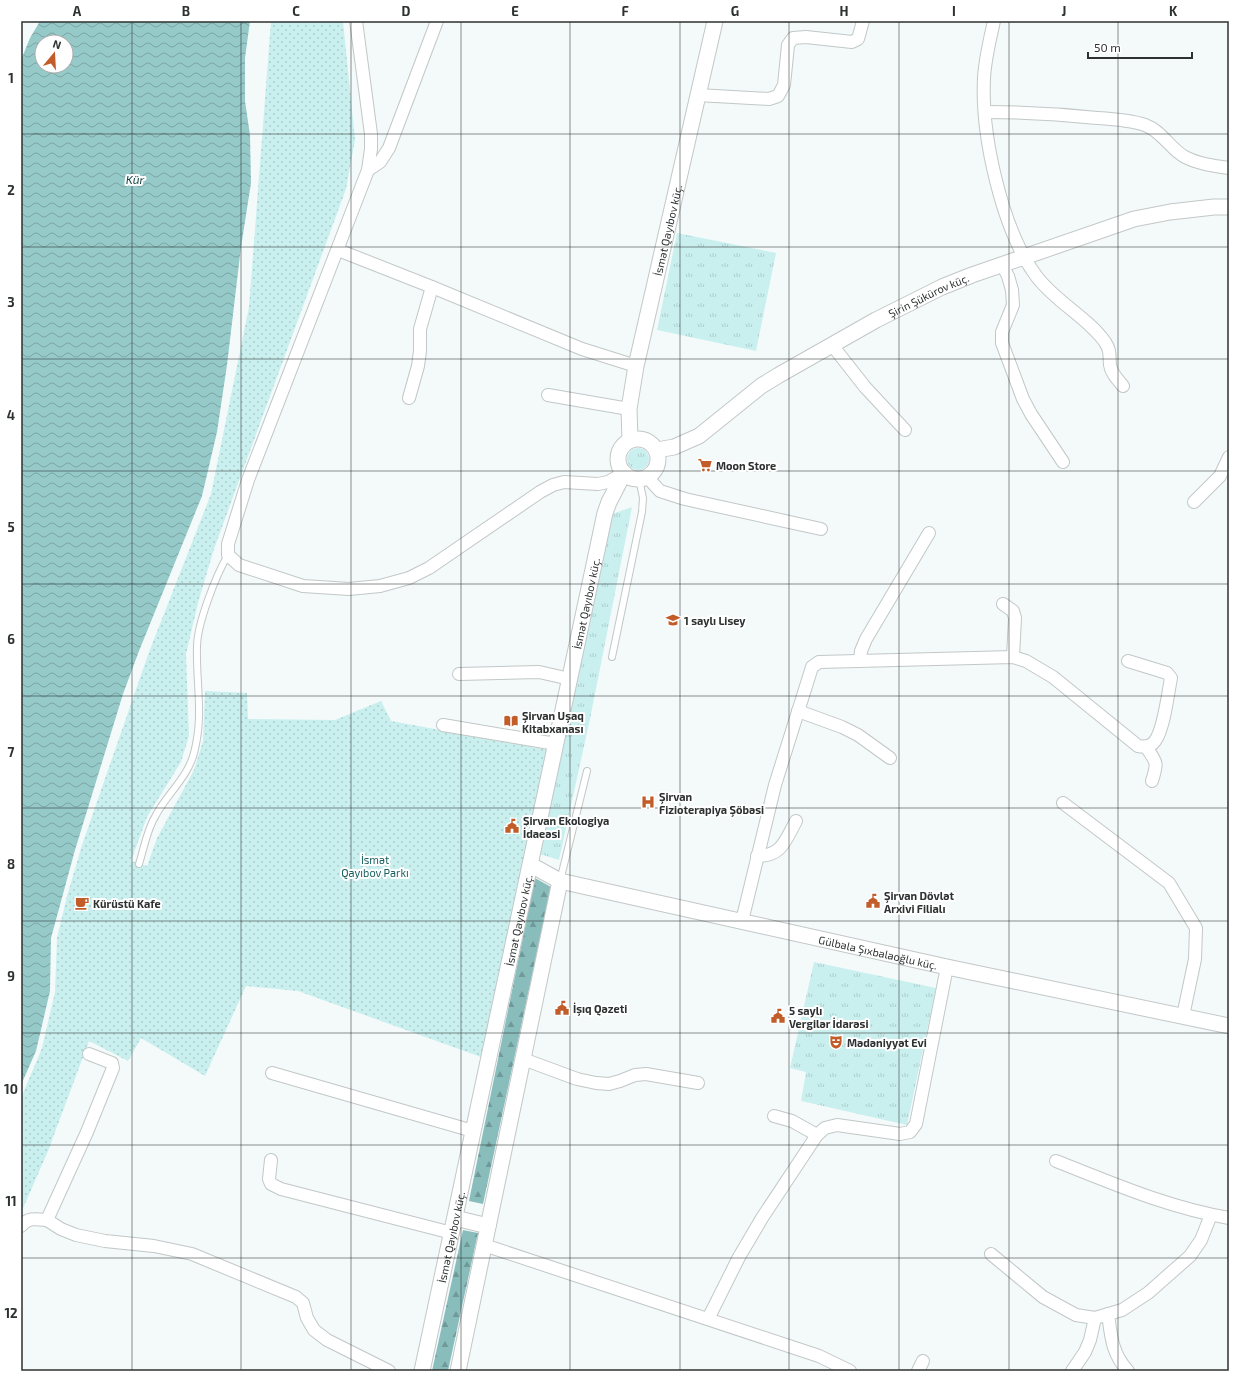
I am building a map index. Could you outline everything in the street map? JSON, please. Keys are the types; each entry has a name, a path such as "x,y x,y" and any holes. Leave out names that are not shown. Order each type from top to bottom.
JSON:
{"street":[{"path":"356,21 371,134 371,149 368,170 248,480 228,544 228,555 239,565 303,586 349,589 380,586 410,578 429,568 540,492 554,485 564,482 598,484 608,482 624,474"},
{"path":"368,170 380,162 390,148 437,21"},
{"name":"İsmət Qayıbov küç.","path":"630,440 629,409 636,366 715,21"},
{"path":"697,95 769,99 778,96 784,85 788,45 793,38 806,37 852,42 858,39 863,21"},
{"path":"994,21 984,77 985,112 992,164 1000,196 1015,238 1036,276 1049,291 1095,331 1106,343 1110,354 1110,366 1123,386"},
{"path":"985,112 1058,113 1134,122 1145,125 1157,132 1184,156 1203,163 1229,168"},
{"name":"Şirin Şükürov küç.","path":"657,450 674,447 699,436 761,386 832,344 942,287 1134,219 1170,212 1214,207 1229,207"},
{"path":"338,250 582,349 636,366"},
{"path":"1002,265 1008,276 1012,290 1013,305 1002,332 1002,343 1023,399 1031,414 1063,462"},
{"path":"408,398 418,366 420,329 432,287"},
{"path":"832,344 864,388 904,430"},
{"path":"548,395 629,409"},
{"path":"638,438 645,440 652,444 657,450 659,458 657,466 653,473 643,478 631,478 624,474 619,467 619,451 623,445 630,440 638,438"},
{"path":"1194,502 1220,476 1229,457"},
{"name":"İsmət Qayıbov küç.","path":"422,1371 605,513 609,502 624,474"},
{"path":"643,478 660,491 685,499 821,529"},
{"path":"860,660 866,639 929,533"},
{"path":"1003,604 1013,611 1015,618 1013,657"},
{"path":"742,921 775,785 812,667 820,662 860,660 1013,657 1026,661 1053,677 1138,746 1146,747 1155,742 1160,731 1171,678 1167,673 1128,661"},
{"path":"459,674 539,672 570,679"},
{"path":"798,711 842,727 858,735 890,758"},
{"path":"443,725 556,744"},
{"path":"1146,747 1156,761 1152,781"},
{"path":"1063,803 1169,883 1196,928 1195,959 1183,1016"},
{"path":"757,856 768,856 774,854 783,845 796,821"},
{"name":"Gülbala Şıxbalaoğlu küç.","path":"531,865 560,881 947,967 1229,1026"},
{"path":"458,1371 560,881"},
{"path":"708,1319 746,1244 816,1135 825,1128 837,1125 900,1134 910,1132 916,1124 947,967"},
{"path":"47,1220 88,1132 113,1068 112,1063 89,1054"},
{"path":"523,1059 577,1079 596,1083 609,1084 635,1075 646,1074 698,1083"},
{"path":"272,1073 474,1132"},
{"path":"774,1116 792,1121 816,1135"},
{"path":"270,1160 269,1179 271,1184 280,1190 453,1225 488,1226"},
{"path":"1056,1161 1125,1189 1211,1215 1229,1218"},
{"path":"991,1254 1043,1297 1076,1315 1095,1318 1122,1310 1148,1293 1190,1256 1201,1240 1211,1215"},
{"path":"21,1226 24,1221 33,1218 47,1220 76,1235 105,1241 154,1246 192,1254 296,1297 303,1304 307,1318 314,1330 327,1340 389,1371"},
{"path":"484,1245 819,1356 850,1371"},
{"path":"1108,1314 1112,1344 1120,1362 1128,1371"},
{"path":"1072,1371 1085,1352 1090,1340 1095,1318"}],"lane":[{"path":"612,658 642,512 643,478"},
{"path":"139,864 156,815 186,772 194,755 200,714 196,645 213,587 228,555"},
{"path":"560,881 587,771"}],"green space":[{"name":"İsmət Qayıbov Parkı","path":"271,21 343,21 355,140 346,189 214,549 198,603 186,654 189,736 181,762 147,817 131,861 147,866 157,838 194,770 203,741 205,691 247,693 248,719 335,720 381,701 391,721 549,750 481,1057 298,991 246,986 205,1076 141,1038 128,1061 89,1041 48,1151 21,1213 21,1098 42,1048 55,992 57,938 67,896 82,845 149,652 211,494 249,307"},
{"path":"677,233 776,253 756,351 657,330"},
{"path":"638,448 646,451 649,459 646,467 638,470 630,467 627,459 630,451"},
{"path":"632,507 590,719 559,860 540,854 612,514"},
{"path":"535,878 551,887 483,1204 469,1201"},
{"path":"814,962 936,988 907,1125 801,1101 806,1072 790,1068"},
{"path":"463,1230 478,1233 448,1371 432,1371"}],"water":[{"name":"Kür","path":"40,21 250,21 245,58 245,101 250,135 251,183 241,247 227,365 217,432 202,496 123,694 75,850 51,938 50,991 36,1051 21,1085 21,60 30,38"}],"place":[{"name":"Moon Store","path":"705,465"},
{"name":"1 saylı Lisey","path":"673,620"},
{"name":"Şirvan Uşaq Kitabxanası","path":"511,721"},
{"name":"Şirvan Fizioterapiya Şöbəsi","path":"648,802"},
{"name":"Şirvan Ekologiya İdaeəsi","path":"512,826"},
{"name":"Şirvan Dövlət Arxivi Filialı","path":"873,901"},
{"name":"Kürüstü Kafe","path":"82,903"},
{"name":"İşıq Qəzeti","path":"562,1008"},
{"name":"5 saylı Vergilər İdarəsi","path":"778,1016"},
{"name":"Mədəniyyət Evi","path":"836,1042"}]}
